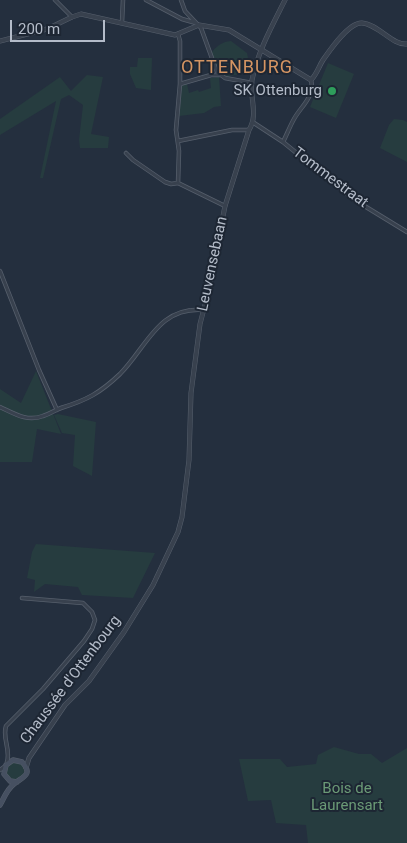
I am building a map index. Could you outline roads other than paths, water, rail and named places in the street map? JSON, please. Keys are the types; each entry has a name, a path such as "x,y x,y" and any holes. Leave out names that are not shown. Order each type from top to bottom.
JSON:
{"main road":[{"name":"Chaussée d'Ottenbourg","path":"0,805 9,783 4,777 4,766 18,760 26,768 26,776 7,791"},
{"path":"4,777 18,782"}],"street":[{"path":"55,0 72,17"},
{"path":"122,22 123,0"},
{"path":"146,0 182,19 229,30 311,80"},
{"path":"181,0 184,11 201,28 215,68 220,75"},
{"path":"254,123 252,83 260,50 285,0"},
{"path":"0,41 47,29 72,17 86,14 169,34 178,34 198,24"},
{"path":"283,142 294,118 308,99 312,86 311,80 326,56 354,25 358,23 367,24 382,31 400,44 407,44"},
{"path":"178,34 180,41 180,84 176,130 179,151 178,184"},
{"path":"211,75 215,68"},
{"path":"180,84 211,75 220,75 252,83"},
{"name":"Tommestraat","path":"254,123 283,142 353,199 407,232"},
{"name":"Leuvensebaan","path":"175,538 182,517 190,441 191,393 204,310 225,206 249,130 254,123"},
{"path":"178,141 232,130 249,130"},
{"path":"126,153 165,182 178,184 225,206"},
{"path":"0,271 57,410"},
{"path":"0,407 30,419 77,404 97,394 120,374 156,327 185,311 193,309 204,310"},
{"name":"Chaussée d'Ottenbourg","path":"26,768 29,758 65,705 89,681 124,632 150,590 175,538"},
{"path":"4,766 9,753 4,734 8,722 43,689 84,641 92,629 95,620 88,606 79,602 22,598"},
{"path":"9,753 18,760"},
{"name":"Chaussée d'Ottenbourg","path":"18,760 29,758"}],"place":[{"name":"SK Ottenburg","path":"332,91"}],"district":[{"name":"OTTENBURG","path":"237,68"}],"park label":[{"name":"Bois de Laurensart","path":"347,798"}]}
